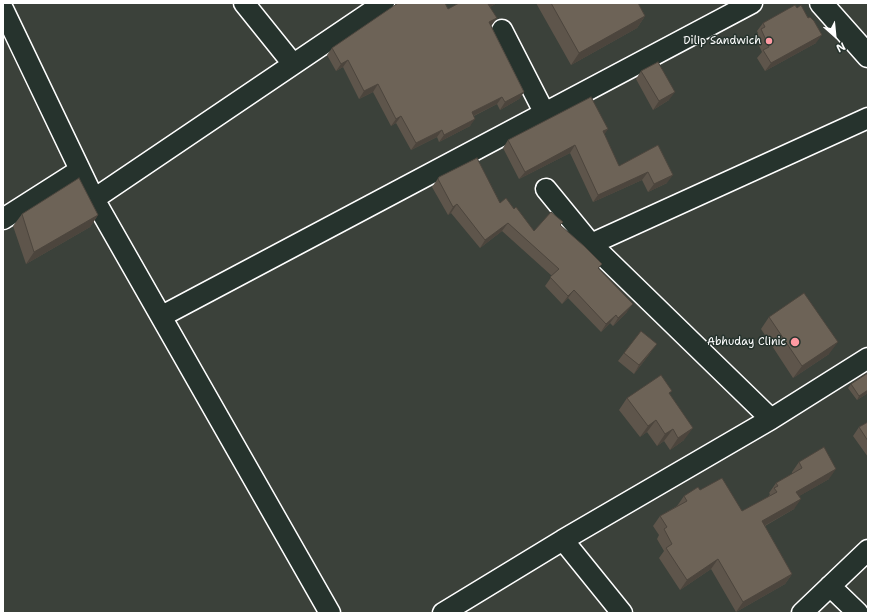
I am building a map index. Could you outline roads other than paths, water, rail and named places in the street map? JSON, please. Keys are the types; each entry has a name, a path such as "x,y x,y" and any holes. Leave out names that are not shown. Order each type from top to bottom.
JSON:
{"street":[{"path":"13,3 3,8 94,199 330,613"},
{"path":"244,3 293,64"},
{"path":"94,199 384,3"},
{"path":"162,316 752,3"},
{"path":"821,3 868,56"},
{"path":"502,30 544,112"},
{"path":"591,244 868,118"},
{"path":"3,219 80,170"},
{"path":"546,189 591,244 771,419"},
{"path":"443,613 563,540 771,419 868,358"},
{"path":"563,540 622,613"},
{"path":"802,613 868,550"},
{"path":"830,586 858,613"}],"place":[{"name":"Dilip Sandwich","path":"769,41"},
{"name":"Abhuday Clinic","path":"795,342"}]}
